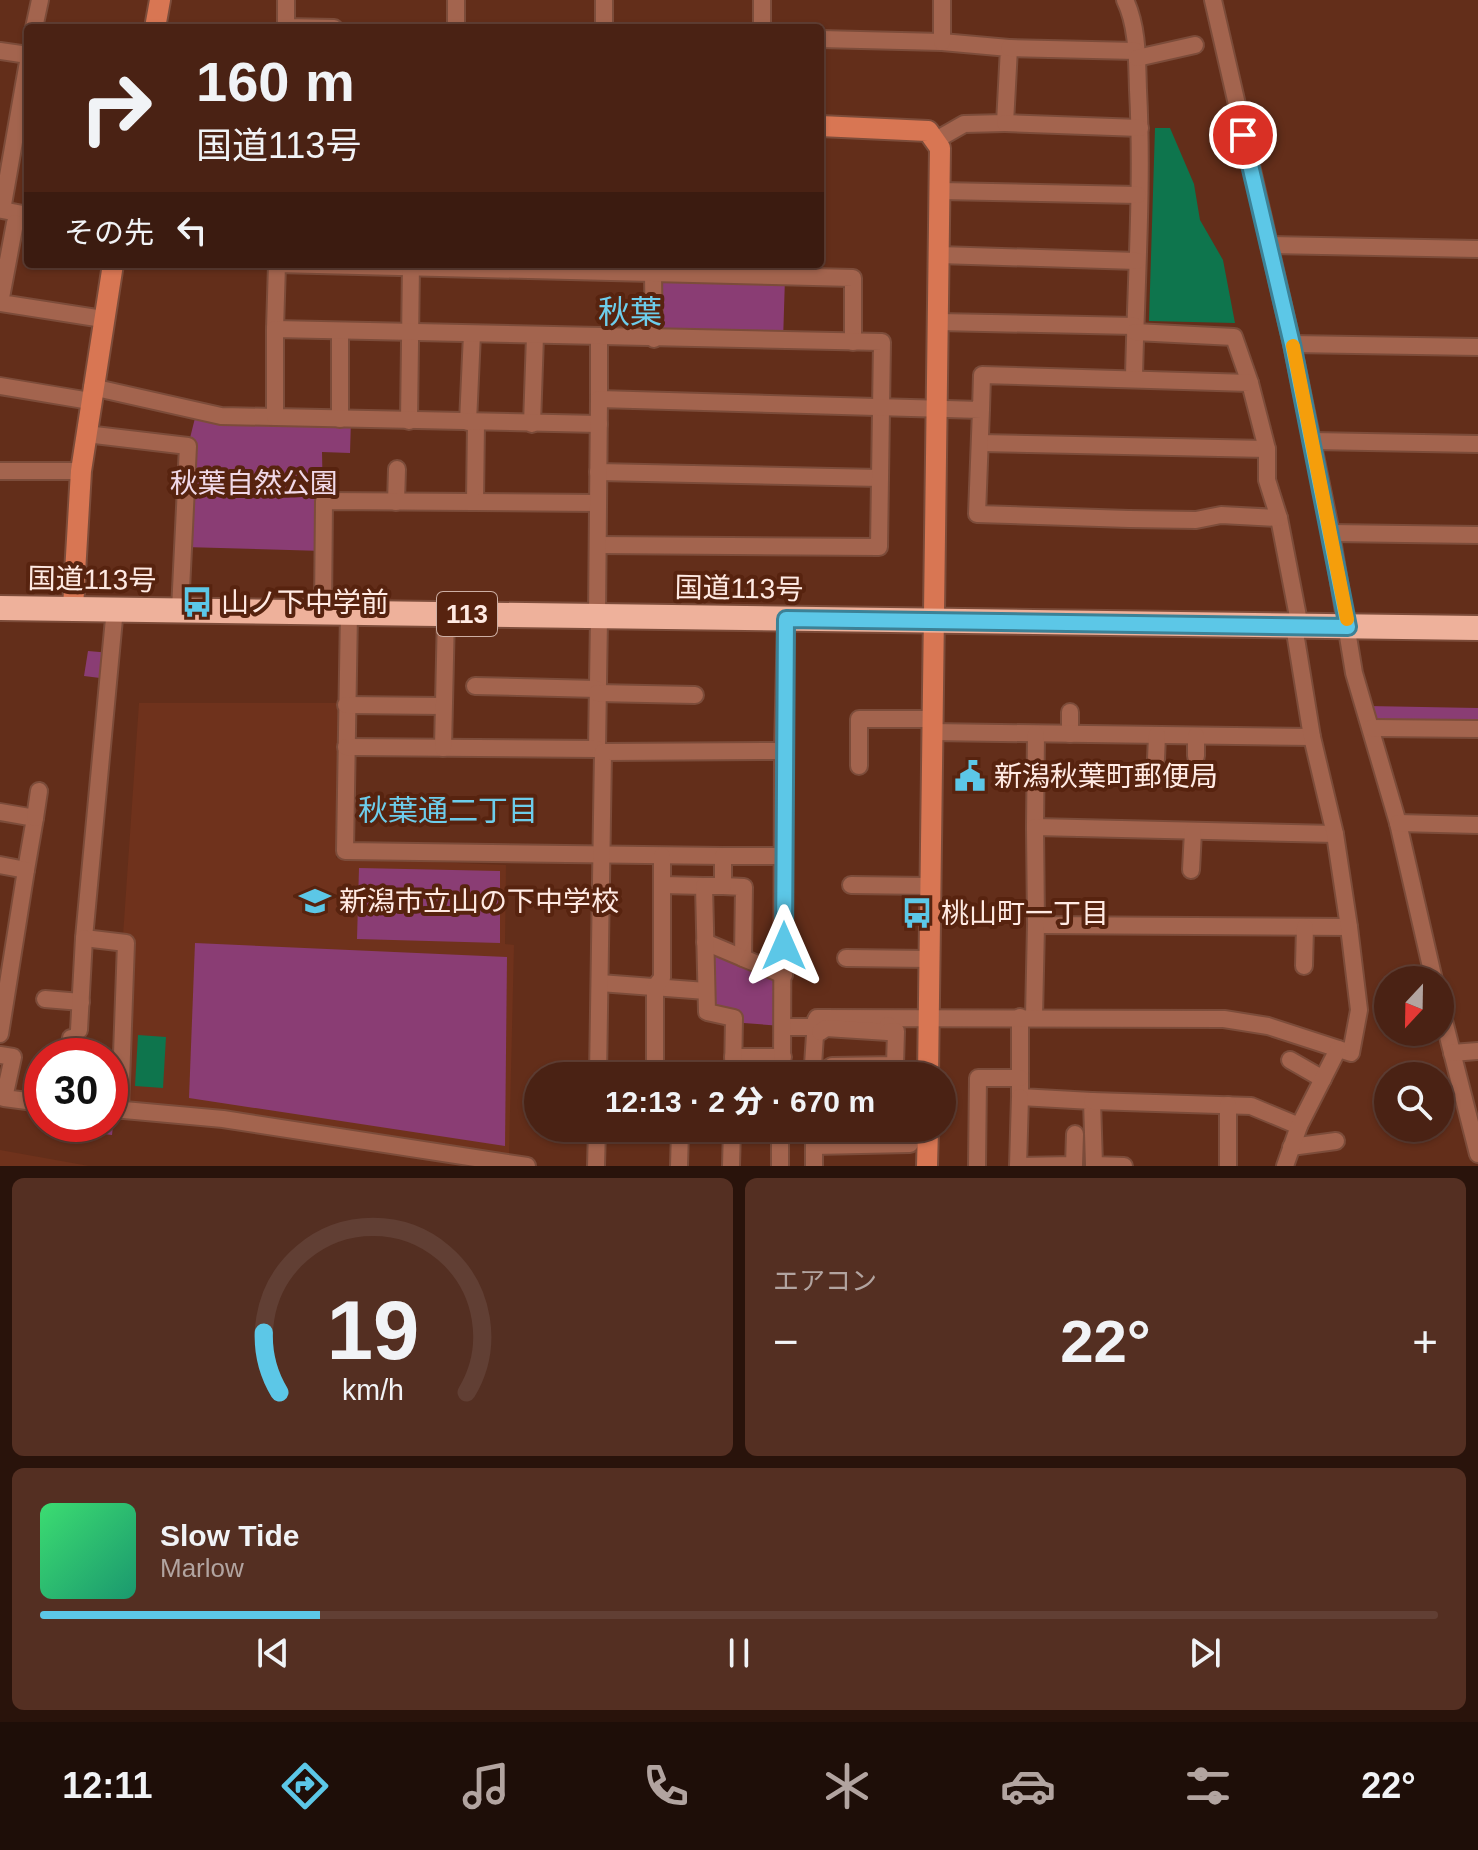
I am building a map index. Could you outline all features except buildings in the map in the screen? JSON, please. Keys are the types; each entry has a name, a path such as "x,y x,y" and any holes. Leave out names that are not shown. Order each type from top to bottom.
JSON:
{"highway":[{"name":"国道113号","path":"0,608 1478,628"}],"street":[{"path":"35,24 40,0"},
{"path":"156,24 160,0"},
{"path":"286,0 286,24"},
{"path":"456,0 456,24"},
{"path":"604,0 604,24"},
{"path":"762,0 762,24"},
{"path":"942,0 942,42"},
{"path":"1125,0 1130,11 1136,55 1140,128 1134,377"},
{"path":"1213,0 1292,344 1331,533 1354,673 1398,823 1431,966"},
{"path":"824,39 942,42 1136,55 1195,45"},
{"path":"1005,123 1009,48"},
{"path":"0,51 24,54"},
{"path":"24,78 5,154 2,210 22,219 0,303 103,319"},
{"path":"936,140 964,124 1140,128"},
{"path":"824,126 899,127 928,131 936,140 940,191 928,1062"},
{"path":"940,191 1138,195"},
{"path":"1269,245 1478,249"},
{"path":"939,255 1137,261"},
{"path":"73,607 81,471 112,268"},
{"path":"275,417 277,268"},
{"path":"409,421 411,268"},
{"path":"537,268 600,269 653,275 798,270 853,278 853,342"},
{"path":"653,275 654,339"},
{"path":"815,1036 826,1028 888,1025 929,1018 1224,1019 1268,1026 1351,1053 1359,1010 1335,834 1312,737 1279,518 1267,480 1267,449 1234,337 1135,329 938,322"},
{"path":"275,329 882,342 879,547 598,545"},
{"path":"340,331 340,419"},
{"path":"472,334 475,502"},
{"path":"532,424 535,336"},
{"path":"598,1062 602,854 597,691 599,338"},
{"path":"1292,344 1478,347"},
{"path":"1250,383 1134,377 982,375 977,514 1196,520 1221,515 1279,518"},
{"path":"0,386 91,394 221,416 599,424"},
{"path":"599,399 981,410"},
{"path":"86,434 188,446 180,610"},
{"path":"1312,441 1478,444"},
{"path":"980,443 1267,449"},
{"path":"396,502 397,469"},
{"path":"0,471 81,471"},
{"path":"598,472 880,478"},
{"path":"323,612 324,501 598,503"},
{"path":"1331,533 1478,535"},
{"path":"74,1038 81,1002 84,938 115,608"},
{"path":"349,612 345,851 784,856"},
{"path":"443,748 446,614"},
{"path":"783,1062 786,619"},
{"path":"475,686 695,695"},
{"path":"346,705 443,706"},
{"path":"1070,712 1070,734"},
{"path":"859,766 859,719 1036,734 1312,737"},
{"path":"1371,728 1478,729"},
{"path":"1036,734 1036,925 1020,1078 1018,1166 1074,1165 1075,1134"},
{"path":"1156,759 1157,735"},
{"path":"1196,736 1196,756"},
{"path":"346,747 783,751"},
{"path":"0,1034 39,791"},
{"path":"0,812 35,818"},
{"path":"1398,823 1478,825"},
{"path":"1035,827 1335,834"},
{"path":"1191,870 1193,831"},
{"path":"655,1062 655,987 662,978 662,856"},
{"path":"723,856 723,886"},
{"path":"0,865 26,870"},
{"path":"662,885 744,887 743,958"},
{"path":"851,885 929,886"},
{"path":"704,886 707,1012 734,1018 733,1062"},
{"path":"1036,925 1349,927"},
{"path":"1304,966 1305,927"},
{"path":"84,938 126,943 120,1038"},
{"path":"705,942 784,975"},
{"path":"846,958 929,959"},
{"path":"600,983 706,991"},
{"path":"45,999 81,1002"},
{"path":"784,1027 813,1027 817,1018"},
{"path":"817,1018 888,1025 896,1031 895,1062"},
{"path":"813,1062 817,1018"},
{"path":"1450,1046 1474,1119 1478,1154"},
{"path":"1285,1166 1299,1126 1338,1049"},
{"path":"1452,1053 1478,1051"},
{"path":"0,1055 13,1057 4,1098 24,1101"},
{"path":"733,1057 783,1057"},
{"path":"1290,1060 1323,1079"},
{"path":"977,1166 978,1078 1020,1078"},
{"path":"1020,1097 1251,1106 1299,1126"},
{"path":"1092,1101 1094,1165 1124,1166"},
{"path":"1228,1105 1228,1166"},
{"path":"128,1111 223,1119 445,1159 527,1166"},
{"path":"1291,1147 1336,1141"},
{"path":"596,1166 597,1142"},
{"path":"679,1166 680,1142"},
{"path":"731,1166 732,1142"},
{"path":"780,1142 780,1166"},
{"path":"814,1142 814,1166"},
{"path":"814,1146 911,1142"},
{"path":"922,1142 927,1166"}],"shaded area":[{"path":"1155,128 1170,128 1194,184 1200,220 1223,260 1235,323 1149,321"},
{"name":"新潟市立山の下中学校","path":"139,703 340,703 336,858 506,865 505,944 514,945 509,1155 225,1113 128,1105 123,936"},
{"path":"138,1035 166,1037 163,1088 135,1086"},
{"path":"0,1150 89,1166 0,1166"}],"green space":[{"path":"653,275 785,277 783,341 654,339"},
{"name":"秋葉自然公園","path":"197,410 351,419 350,453 322,452 324,551 184,547 188,446"},
{"path":"88,651 111,653 108,679 84,676"},
{"path":"1368,706 1478,708 1478,729 1371,728"},
{"path":"359,868 500,871 500,943 357,939"},
{"path":"195,943 507,957 505,1146 189,1098"},
{"path":"707,945 782,977 782,1026 730,1022 707,1014"}],"slow traffic":[{"path":"1293,346 1347,619"}],"place":[{"name":"山ノ下中学前","path":"197,602"},
{"name":"新潟秋葉町郵便局","path":"970,776"},
{"name":"新潟市立山の下中学校","path":"315,901"},
{"name":"桃山町一丁目","path":"917,913"}],"district":[{"name":"秋葉","path":"630,312"},
{"name":"秋葉通二丁目","path":"448,811"}],"route":[{"path":"784,946 786,619 1348,627 1292,344 1243,135"}]}
